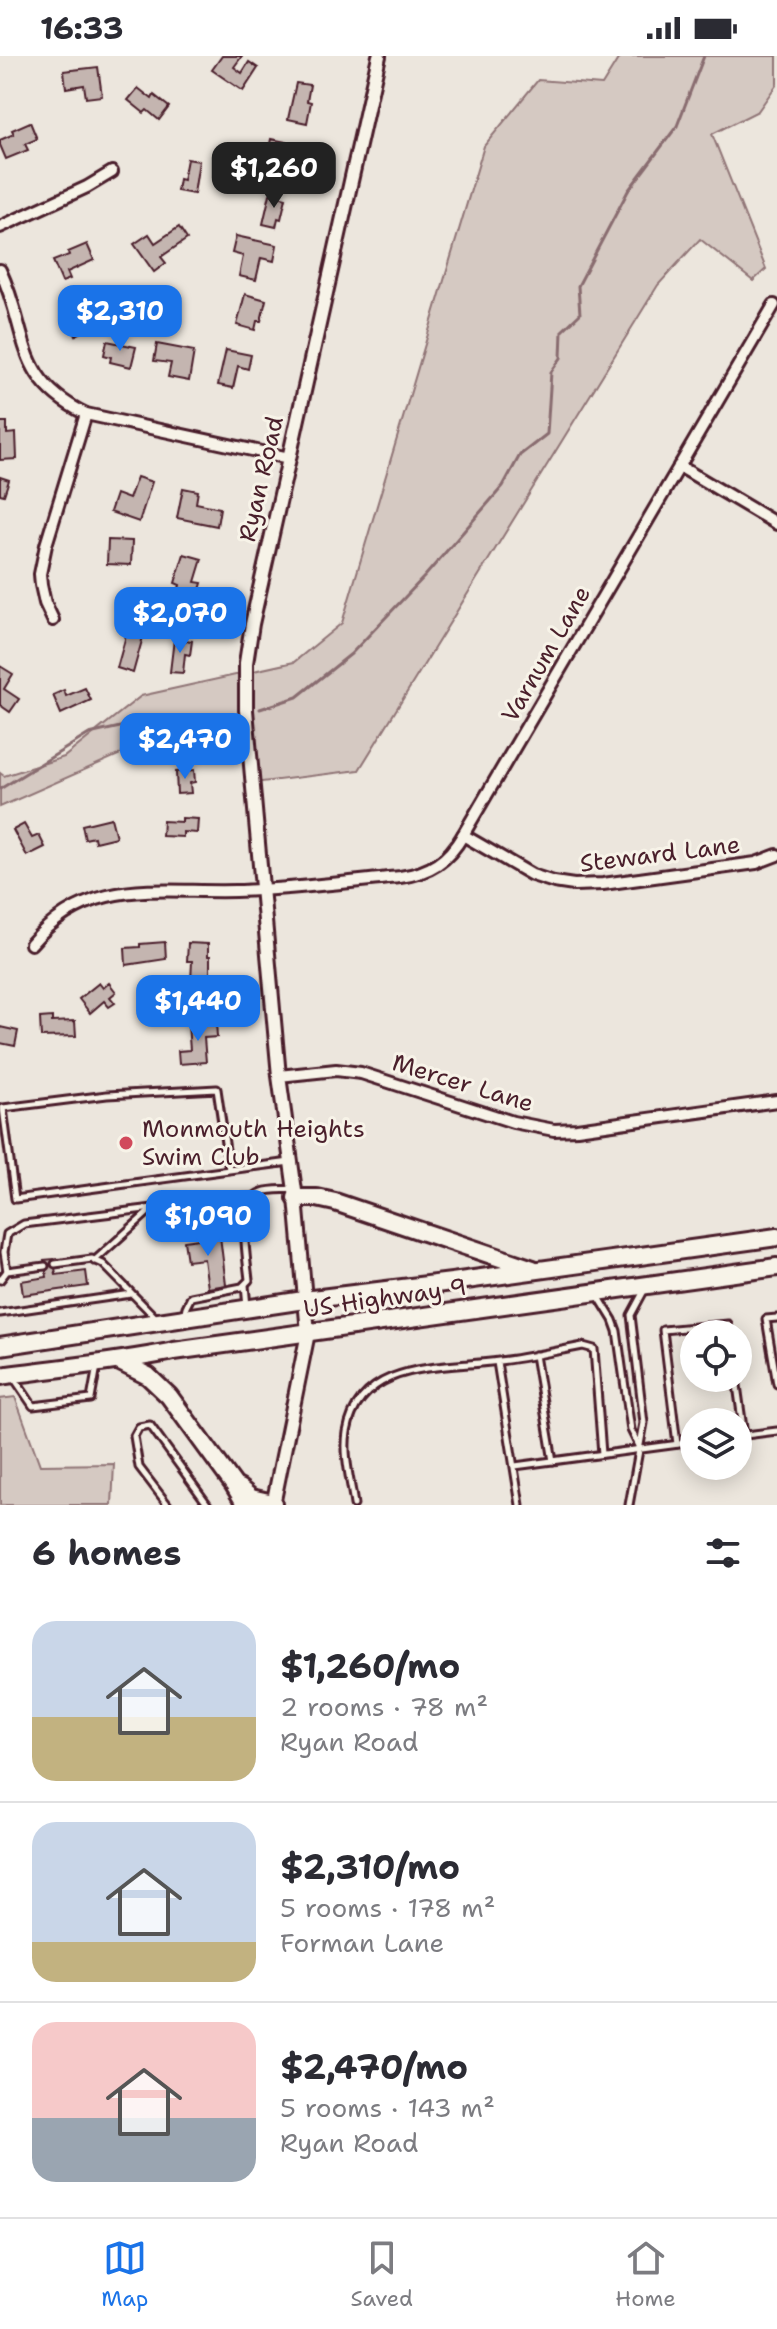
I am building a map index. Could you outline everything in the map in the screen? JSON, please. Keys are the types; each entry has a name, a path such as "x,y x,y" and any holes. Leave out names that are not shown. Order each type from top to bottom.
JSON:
{"highway":[{"path":"295,1194 335,1202 534,1269"},
{"name":"US Highway 9","path":"0,1346 304,1300 777,1237"},
{"name":"US Highway 9","path":"6,1375 120,1362 174,1351 777,1267"},
{"path":"120,1362 148,1376 169,1396 246,1505"},
{"path":"234,1485 251,1498 273,1504"}],"street":[{"name":"Ryan Road","path":"273,1504 308,1333 295,1194 279,1076 246,710 246,663 252,624 379,56"},
{"path":"0,227 87,187 112,172"},
{"path":"0,270 15,307 26,353 37,375 57,398 86,414 289,458"},
{"name":"Varnum Lane","path":"31,944 55,919 90,901 112,894 132,890 236,891 415,875 436,867 448,857 774,305"},
{"path":"53,620 45,603 40,574 86,414"},
{"path":"679,466 777,524"},
{"name":"Steward Lane","path":"463,835 532,875 574,885 603,884 756,863 777,855"},
{"name":"Mercer Lane","path":"279,1076 336,1070 361,1073 513,1122 554,1130 777,1101"}],"lane":[{"path":"229,1170 217,1089 107,1095 3,1108 15,1199 291,1162"},
{"path":"184,1318 191,1297 242,1287 249,1280 245,1223 250,1200 261,1192 295,1194"},
{"path":"7,1271 4,1252 7,1234 24,1224 223,1198 254,1197"},
{"path":"94,1261 153,1208"},
{"path":"55,1264 94,1261 103,1264 160,1322"},
{"path":"0,1280 7,1271 45,1266"},
{"path":"245,1285 247,1308"},
{"path":"629,1505 644,1423 631,1315 647,1285"},
{"path":"596,1292 617,1331 631,1430 640,1449"},
{"path":"0,1313 131,1294"},
{"path":"777,1318 766,1319 777,1384"},
{"path":"677,1444 663,1330 680,1328"},
{"path":"354,1505 346,1449 350,1419 370,1390 383,1380 412,1370 497,1362 583,1346 594,1349 602,1454"},
{"path":"535,1355 553,1461"},
{"path":"497,1362 520,1505"},
{"path":"6,1375 33,1406 91,1399 98,1363"},
{"path":"168,1505 139,1467 134,1436 144,1425 150,1425 208,1505"},
{"path":"752,1434 777,1431"},
{"path":"515,1466 680,1444"}],"shaded area":[{"path":"620,56 777,56 777,84 758,111 712,134 766,269 753,281 700,239 658,285 359,770 254,783 248,726 141,745 0,807 0,773 4,776 64,757 141,696 294,662 342,623 484,146 538,80 602,85"},
{"path":"15,1397 40,1465 114,1464 112,1505 0,1505 0,1399"}],"building":[{"path":"222,56 242,56 234,67 242,73 249,62 258,68 243,91 212,70"},
{"path":"98,67 102,96 86,98 84,85 66,88 64,71"},
{"path":"296,83 310,85 307,123 288,119"},
{"path":"138,88 169,107 159,120 128,100"},
{"path":"30,122 37,139 25,144 28,150 6,159 0,140 14,134 12,130"},
{"path":"271,139 301,145 298,162 286,159 284,171 265,168"},
{"path":"187,159 199,161 194,194 177,191 179,179 183,180"},
{"path":"270,194 286,198 276,227 263,224"},
{"path":"179,227 187,239 161,257 166,263 154,272 134,244 149,234 155,243"},
{"path":"236,236 277,245 274,261 261,258 256,280 239,276 243,256 232,253"},
{"path":"87,244 94,260 67,272 70,279 62,282 53,261"},
{"path":"245,294 266,300 261,321 257,321 255,330 237,325"},
{"path":"79,300 93,326 76,335 71,324 75,322 67,307"},
{"path":"107,341 136,347 131,367 110,362 111,357 104,355"},
{"path":"157,344 194,351 189,381 168,377 171,363 154,361"},
{"path":"226,350 251,355 248,369 238,366 233,388 218,385"},
{"path":"0,422 7,422 7,434 16,433 17,459 0,460"},
{"path":"0,477 9,480 4,495 0,494"},
{"path":"137,477 152,482 139,522 110,512 116,494 129,499"},
{"path":"183,488 198,491 196,503 220,508 217,526 177,518"},
{"path":"108,540 132,541 131,565 107,564"},
{"path":"184,554 202,559 195,582 202,583 194,609 175,603 180,585 175,583"},
{"path":"127,632 143,637 133,673 117,668"},
{"path":"174,639 192,641 190,655 185,654 183,673 170,672"},
{"path":"0,666 13,674 4,689 19,699 10,712 0,705"},
{"path":"85,688 91,700 61,714 53,695 64,690 66,696"},
{"path":"194,770 195,782 190,783 191,793 177,794 176,772"},
{"path":"111,818 116,837 95,842 94,837 85,839 82,825"},
{"path":"182,818 198,819 197,833 183,832 183,837 162,836 163,821 182,822"},
{"path":"24,824 32,838 39,835 45,847 27,856 13,830"},
{"path":"165,942 166,959 126,965 125,948"},
{"path":"188,943 208,944 210,982 191,982 192,961 187,961"},
{"path":"99,983 103,988 109,983 116,992 110,997 115,1003 109,1007 104,1001 90,1013 79,999"},
{"path":"52,1017 52,1022 75,1021 76,1036 41,1037 40,1018"},
{"path":"216,1022 217,1037 204,1038 206,1062 179,1064 178,1051 190,1050 188,1024"},
{"path":"0,1027 18,1031 15,1046 0,1043"},
{"path":"220,1236 226,1285 208,1288 204,1259 187,1261 184,1241"},
{"path":"54,1259 56,1275 86,1271 88,1286 23,1295 21,1281 47,1277 44,1260"}],"waterway":[{"path":"260,709 297,697 351,654 425,576 503,486 520,455 547,434 551,372 561,358 562,331 580,314 578,286 628,191 677,126 704,56"},
{"path":"0,789 89,734 151,720 227,719 231,716"}],"place":[{"name":"Monmouth Heights Swim Club","path":"126,1143"}]}
